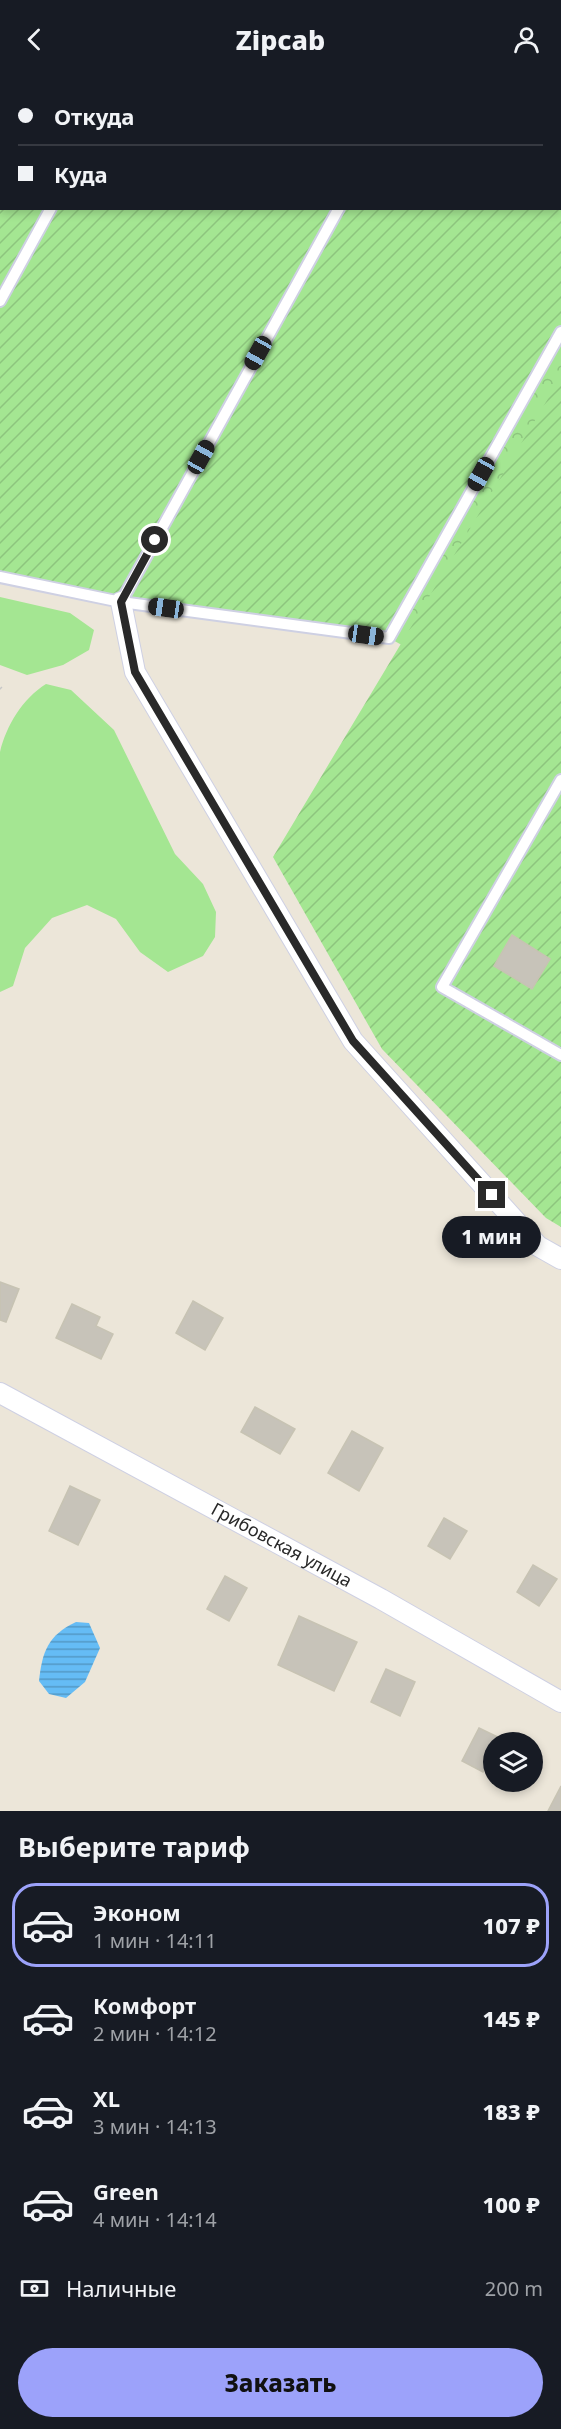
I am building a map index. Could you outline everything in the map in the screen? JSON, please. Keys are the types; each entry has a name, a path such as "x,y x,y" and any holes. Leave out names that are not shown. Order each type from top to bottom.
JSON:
{"street":[{"path":"121,602 135,672 353,1041 538,1246 561,1259"},
{"name":"Грибовская улица","path":"0,1393 381,1599 561,1702"}],"lane":[{"path":"0,301 50,210"},
{"path":"121,602 338,210"},
{"path":"0,577 121,602 389,638 561,332"},
{"path":"561,780 442,987 561,1055"}],"green space":[{"path":"0,210 561,210 561,332 389,638 121,602 0,577"},
{"path":"561,332 561,407 420,655 389,638"},
{"path":"561,377 561,1227 546,1218 382,1049 273,857"},
{"path":"0,597 70,613 94,630 89,650 63,665 27,675 0,665"},
{"path":"46,684 71,690 114,730 175,854 203,884 216,912 215,937 203,956 168,972 140,952 116,919 87,905 52,918 25,948 13,986 0,992 0,752 6,732 23,705"}],"water":[{"path":"76,1622 89,1623 100,1648 85,1682 66,1698 49,1694 39,1681 45,1653 59,1633"}],"building":[{"path":"512,935 550,959 532,989 494,966"},
{"path":"0,1282 19,1289 6,1322 0,1320"},
{"path":"193,1301 223,1318 205,1350 176,1333"},
{"path":"72,1304 100,1317 96,1326 113,1334 101,1359 56,1338"},
{"path":"255,1407 295,1429 280,1454 241,1432"},
{"path":"352,1431 383,1448 359,1491 328,1473"},
{"path":"70,1486 100,1500 78,1545 49,1531"},
{"path":"444,1518 467,1531 450,1559 428,1546"},
{"path":"533,1565 557,1579 539,1606 517,1592"},
{"path":"225,1576 247,1588 229,1621 207,1609"},
{"path":"299,1616 357,1642 334,1691 278,1665"},
{"path":"386,1669 415,1682 400,1716 371,1702"},
{"path":"479,1728 487,1732 483,1732 483,1772 462,1761"},
{"path":"561,1786 561,1811 548,1811"}],"route":[{"path":"155,540 121,602 135,672 353,1041 492,1195"}]}
